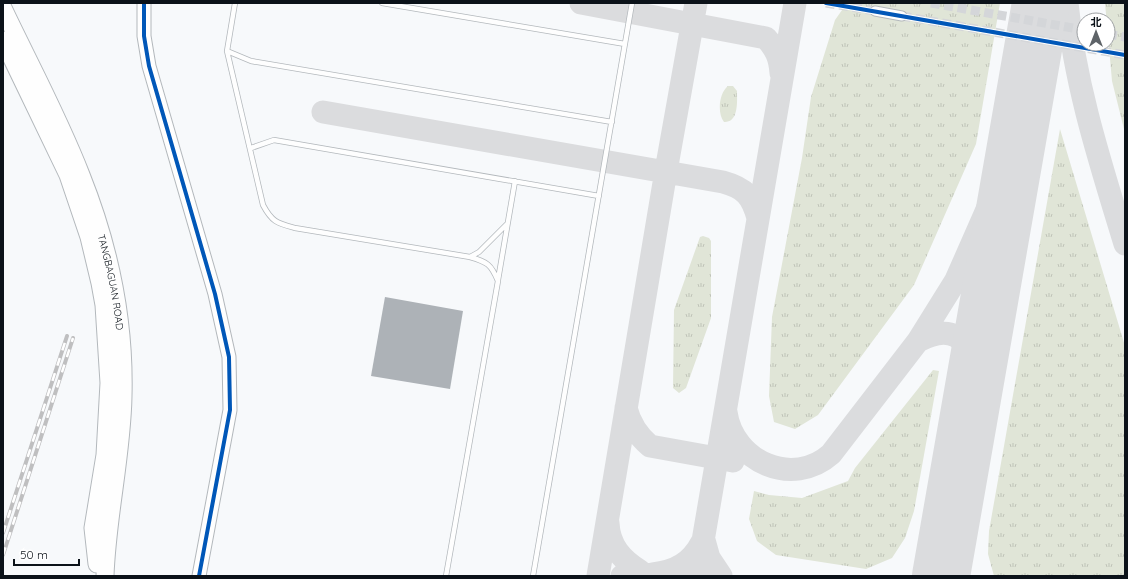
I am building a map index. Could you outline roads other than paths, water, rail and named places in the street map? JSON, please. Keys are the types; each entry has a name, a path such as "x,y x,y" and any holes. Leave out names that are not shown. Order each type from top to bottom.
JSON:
{"highway":[{"name":"TANGBAGUAN ROAD","path":"3,8 81,175 101,232 116,295 122,348 123,395 118,464 107,532 105,576"},
{"name":"TANGBAGUAN ROAD","path":"3,40 68,175 89,236 100,283 108,359 108,403 105,455 93,528 97,563 94,576"}],"street":[{"path":"144,3 144,36 149,66 215,294 229,356 231,373 230,410 200,576"},
{"path":"875,12 902,16"}],"lane":[{"path":"235,3 227,52 251,148 263,205 270,218 279,223 295,228 470,257 486,262 494,270 498,281"},
{"path":"382,3 625,44"},
{"path":"533,576 632,3"},
{"path":"227,52 251,60 612,122"},
{"path":"251,148 274,140 599,196"},
{"path":"446,576 515,182"},
{"path":"470,257 479,252 508,224"}],"tunnel":[{"path":"826,3 875,11"},
{"path":"931,3 1076,29"},
{"path":"902,16 1125,55"},
{"path":"1116,35 1125,37"}],"railway":[{"path":"3,533 67,336"},
{"path":"3,555 73,338"}]}
